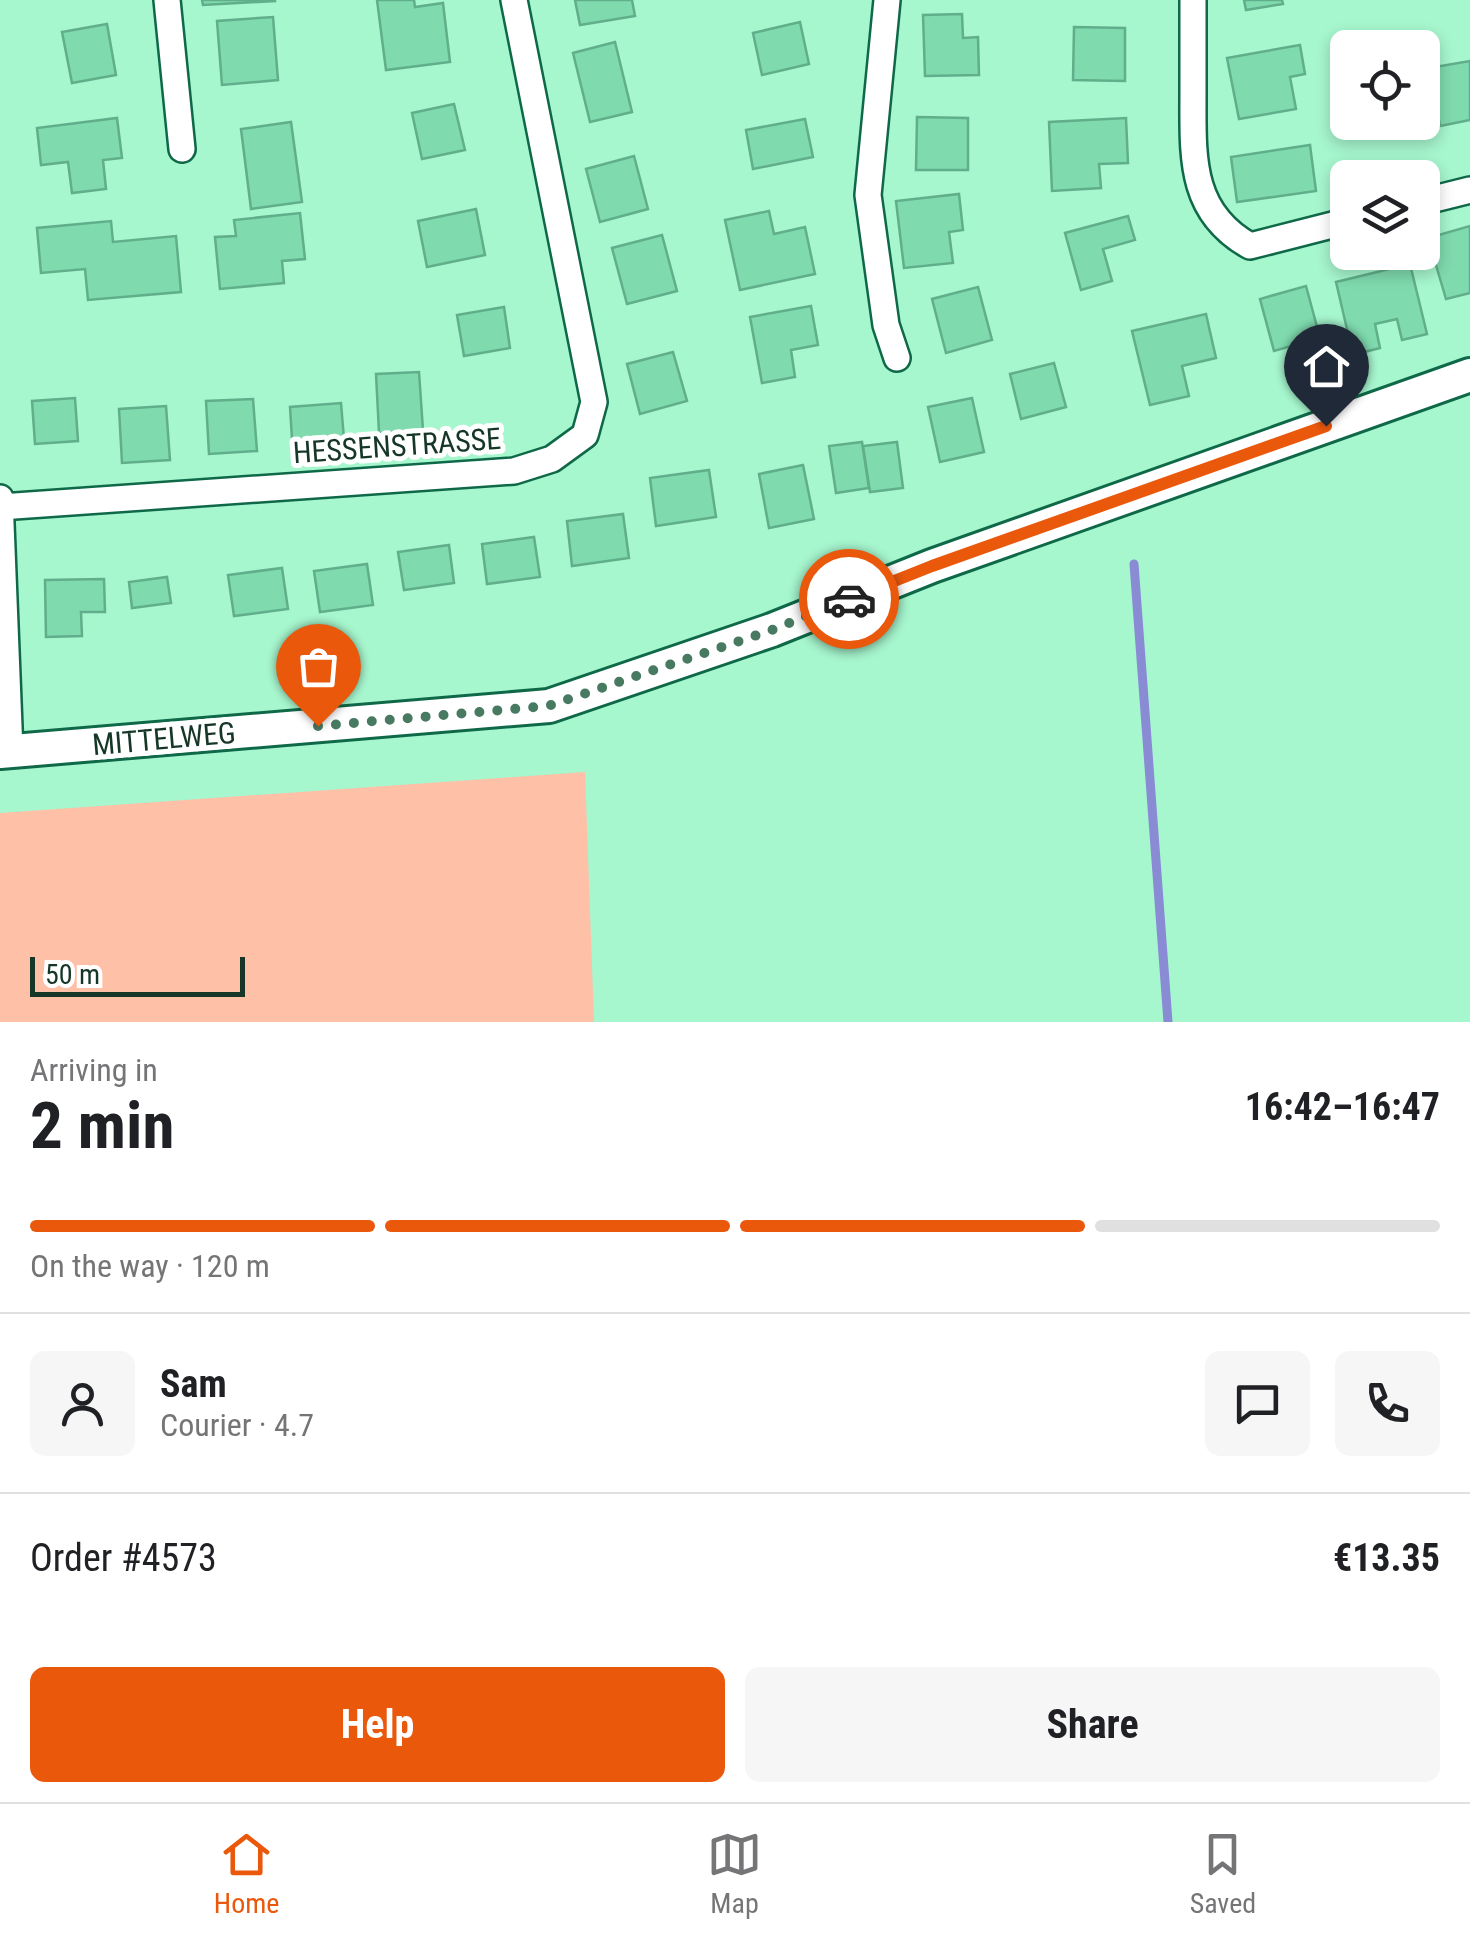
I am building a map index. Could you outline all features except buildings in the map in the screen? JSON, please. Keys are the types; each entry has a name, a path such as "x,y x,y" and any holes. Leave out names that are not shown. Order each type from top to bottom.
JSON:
{"street":[{"path":"166,0 182,149"},
{"name":"HESSENSTRASSE","path":"0,506 514,472 552,459 585,435 594,402 514,0"},
{"path":"888,0 868,195 886,325 897,358"},
{"path":"1193,0 1193,168 1206,204 1232,236 1250,246 1330,226"},
{"path":"1440,198 1470,190"},
{"name":"MITTELWEG","path":"5,752 548,706 772,630 932,566 1470,375"},
{"path":"0,498 5,752"}],"shaded area":[{"path":"585,772 594,1022 0,1022 0,813"}],"waterway":[{"path":"1134,564 1168,1022"}],"way so far":[{"path":"318,726 548,706 772,630 849,599"}],"route":[{"path":"849,599 1326,426"}]}
